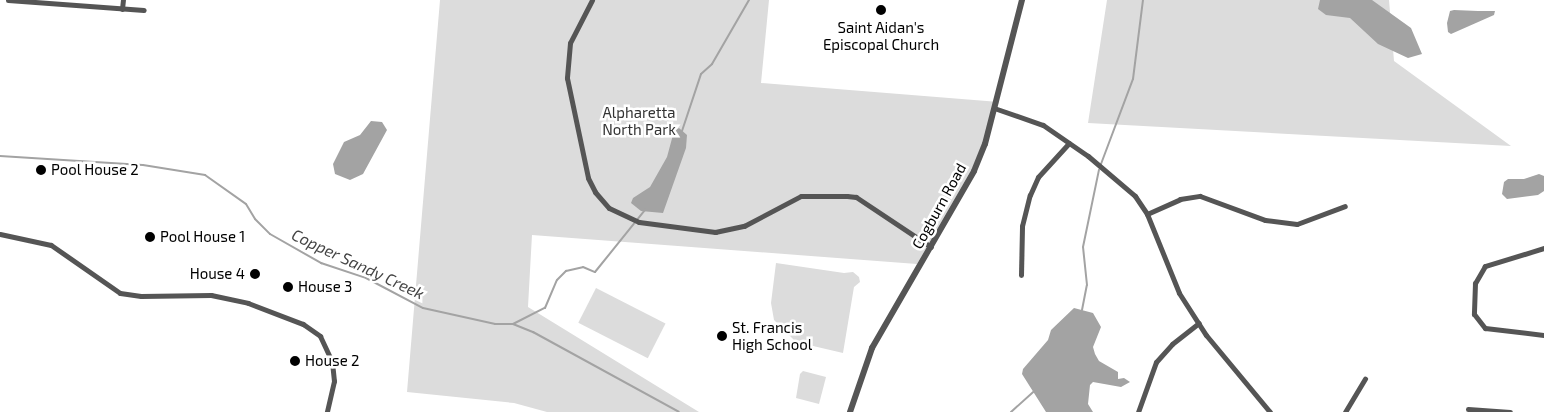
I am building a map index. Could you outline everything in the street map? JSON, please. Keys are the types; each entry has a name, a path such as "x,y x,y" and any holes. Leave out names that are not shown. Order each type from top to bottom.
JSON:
{"street":[{"path":"8,0 144,10"},
{"path":"122,9 123,0"},
{"path":"592,0 570,43 567,78 580,129 585,170 591,185 605,204 639,222 715,232 744,226 801,196 818,194 856,197 931,247"},
{"name":"Cogburn Road","path":"850,412 872,348 974,171 994,108 1022,0"},
{"path":"994,108 1043,125 1115,178 1146,214 1179,293 1199,323 1270,412"},
{"path":"1021,275 1022,226 1030,195 1038,177 1069,143"},
{"path":"1146,214 1180,199 1200,196 1265,220 1297,224 1345,206"},
{"path":"0,234 51,245 120,292 141,296 211,295 248,303 303,324 320,336 332,362 334,381 327,412"},
{"path":"1544,248 1485,266 1475,283 1474,314 1477,322 1490,329 1544,335"},
{"path":"1138,412 1156,362 1172,344 1199,323"},
{"path":"1346,412 1365,379"},
{"path":"1468,409 1510,412"}],"green space":[{"name":"Alpharetta North Park","path":"440,0 769,0 761,83 999,102 973,167 917,264 532,235 528,307 699,412 547,412 514,403 407,392"},
{"path":"1107,0 1389,0 1394,61 1511,146 1088,123"},
{"path":"776,263 844,273 853,272 859,277 860,282 854,287 843,353 796,342 774,320 771,303"},
{"path":"596,288 665,323 648,358 578,323"},
{"path":"803,371 826,377 819,404 796,398 800,374"}],"shaded area":[{"path":"1320,0 1372,0 1411,28 1422,54 1408,58 1378,44 1350,18 1326,15 1318,9"},
{"path":"1450,11 1495,11 1494,15 1451,34 1448,32 1447,23"},
{"path":"371,121 382,122 387,130 363,174 350,180 335,174 333,164 344,142 360,135"},
{"path":"679,128 687,135 686,148 663,213 641,211 631,203 633,198 650,187 667,157 674,131"},
{"path":"1539,174 1544,176 1544,191 1538,195 1507,199 1502,194 1504,182 1508,179 1524,179"},
{"path":"1074,308 1093,313 1101,327 1093,347 1095,354 1099,361 1118,372 1118,379 1124,378 1130,382 1121,387 1093,382 1090,385 1088,404 1093,412 1046,412 1022,374 1023,369 1048,340 1051,330"}],"waterway":[{"path":"682,131 701,74 712,64 749,0"},
{"name":"Copper Sandy Creek","path":"1101,164 1133,79 1143,0"},
{"name":"Copper Sandy Creek","path":"0,156 143,165 205,175 246,204 255,219 270,234 321,263 366,278 423,308 495,324 513,324 533,332 679,412"},
{"name":"Copper Sandy Creek","path":"1082,310 1087,285 1083,247 1099,170"},
{"path":"513,324 545,308 557,280 566,271 583,267 595,272 645,210"},
{"name":"Copper Sandy Creek","path":"1011,412 1034,391"}],"place":[{"name":"Saint Aidan's Episcopal Church","path":"881,10"},
{"name":"Pool House 2","path":"41,170"},
{"name":"Pool House 1","path":"150,237"},
{"name":"House 4","path":"255,274"},
{"name":"House 3","path":"288,287"},
{"name":"St. Francis High School","path":"722,336"},
{"name":"House 2","path":"295,361"}]}
